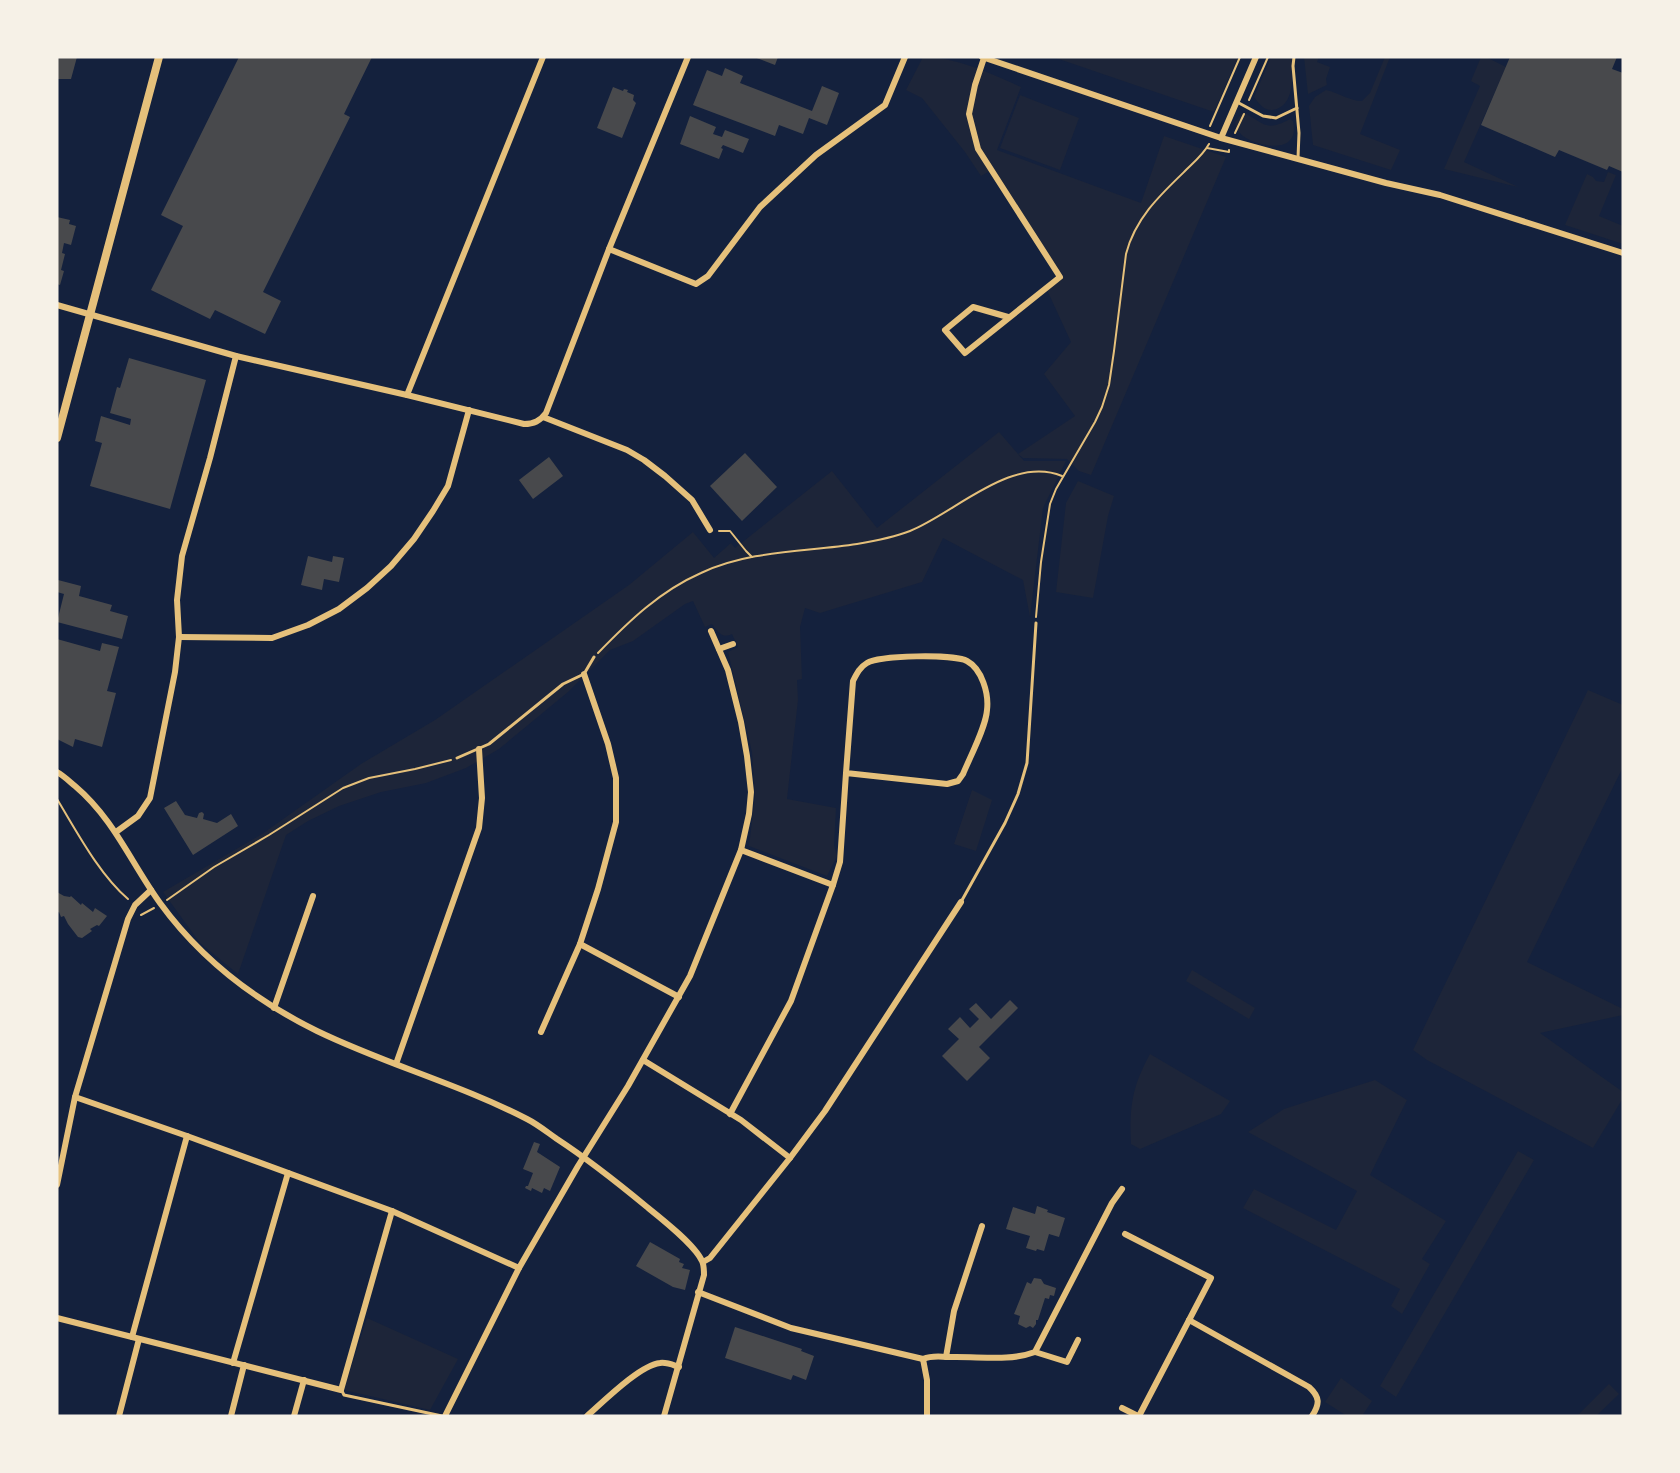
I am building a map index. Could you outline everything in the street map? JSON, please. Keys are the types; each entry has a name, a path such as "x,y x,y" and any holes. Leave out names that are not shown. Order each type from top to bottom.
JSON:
{"main road":[{"path":"57,438 159,57"}],"street":[{"path":"407,395 543,57"},
{"path":"57,305 236,356 532,424 543,417 554,392 609,249 688,57"},
{"path":"609,249 696,284 708,276 760,207 816,155 885,105 905,57"},
{"path":"1008,317 973,307 945,330 965,353 1060,277 978,149 969,114 983,57 1221,138 1386,183 1440,195 1623,253"},
{"path":"1221,138 1256,57"},
{"path":"116,832 138,816 150,798 175,672 179,637 177,600 182,556 236,356"},
{"path":"179,637 272,638 308,625 339,609 367,588 391,566 414,539 448,486 469,410"},
{"path":"543,417 627,450 644,460 692,500 710,530"},
{"path":"444,1416 519,1269 679,997 697,962 741,850 751,792 747,756 728,670 711,631"},
{"path":"719,649 733,644"},
{"path":"730,1114 791,1000 840,862 846,773 853,681 858,670 868,662 892,658 955,657 967,661 975,669 985,687 988,708 963,774 958,781 947,784 846,773"},
{"path":"541,1032 580,944 616,822 616,778 608,744 584,674"},
{"path":"396,1064 479,828 482,798 479,749"},
{"path":"57,772 91,800 116,832 151,890 183,933 208,958 274,1008 318,1031 482,1097 529,1120 584,1156 665,1222 696,1251 703,1262 704,1275 664,1416"},
{"path":"741,850 833,885"},
{"path":"57,1185 75,1097 128,919 135,905 151,890"},
{"path":"274,1008 313,896"},
{"path":"703,1262 711,1258 790,1158 851,1073 961,902"},
{"path":"580,944 679,997"},
{"path":"643,1060 741,1120 790,1158"},
{"path":"75,1097 392,1211 519,1269"},
{"path":"120,1416 135,1338 187,1136"},
{"path":"233,1363 288,1173"},
{"path":"1035,1352 1112,1203 1122,1189"},
{"path":"57,1318 341,1390 392,1211"},
{"path":"946,1357 954,1311 981,1227"},
{"path":"1122,1408 1138,1416 1210,1278 1125,1234"},
{"path":"698,1292 790,1328 922,1359 933,1356 1011,1357 1035,1352 1067,1362 1078,1340"},
{"path":"1189,1320 1309,1387 1316,1393 1318,1399 1318,1405 1312,1416"},
{"path":"922,1359 927,1380 927,1416"},
{"path":"587,1416 639,1372 653,1364 664,1362 679,1367"},
{"path":"231,1416 244,1365"},
{"path":"294,1416 303,1380"}],"lane":[{"path":"1294,57 1299,133 1298,158"},
{"path":"1237,102 1263,116 1276,118 1297,108"},
{"path":"961,902 1005,823 1018,794 1027,763 1036,623"},
{"path":"457,758 489,744 563,684 584,674 594,657"},
{"path":"341,1390 344,1395 444,1416"}],"path":[{"path":"1214,115 1240,57"},
{"path":"1036,623 1046,523 1056,489 1095,422 1109,385 1126,254 1130,240 1134,229 1157,198 1207,148"},
{"path":"594,657 639,613 665,592 704,571 774,553 825,549 885,539 927,524 1001,480 1029,472 1053,472 1063,476"},
{"path":"710,530 730,531 753,557"},
{"path":"141,915 180,893 214,867 344,788 369,778 457,758"},
{"path":"57,799 94,858 119,891 135,905"}],"shaded area":[{"path":"923,57 960,63 1021,87 997,150 1141,203 1164,136 1226,157 1091,475 1079,471 1067,459 1023,458 1018,454 1075,416 1044,374 1071,342 1047,290 1062,278 993,169 981,176 922,98 906,90"},
{"path":"1053,57 1238,57 1214,112"},
{"path":"1271,57 1294,57 1290,94 1283,105 1273,110 1264,108 1254,97"},
{"path":"1304,57 1319,57 1317,62 1330,67 1326,79 1327,85 1308,94"},
{"path":"1385,57 1390,57 1360,134 1400,150 1391,170 1313,145 1309,106 1315,97 1326,90 1362,101 1370,93"},
{"path":"1481,57 1486,57 1506,67 1464,162 1518,187 1444,169 1480,86 1471,81"},
{"path":"1020,95 1079,118 1060,170 1000,148"},
{"path":"1243,112 1269,126 1290,119 1293,121 1294,131 1291,138 1286,143 1272,146 1246,138 1236,128 1235,122"},
{"path":"1608,172 1616,175 1599,216 1623,226 1623,244 1565,225 1587,174 1596,181 1604,182"},
{"path":"999,432 1024,461 1066,461 1043,508 1030,617 1023,580 943,538 922,582 820,613 805,608 800,627 802,679 797,680 798,700 787,799 836,808 834,845 837,856 827,876 749,846 755,796 752,752 728,652 738,647 732,634 723,635 712,624 705,627 693,601 685,604 633,641 610,650 568,692 499,749 466,768 426,783 381,792 339,806 286,835 238,974 200,943 163,892 262,834 361,764 435,720 629,585 693,532 714,558 731,543 735,548 832,471 877,528"},
{"path":"1078,481 1114,496 1108,516 1093,598 1056,592 1066,503"},
{"path":"1588,690 1623,705 1623,767 1527,962 1623,1009 1623,1015 1540,1033 1623,1092 1623,1098 1593,1148 1427,1060 1413,1050"},
{"path":"972,790 992,800 976,851 954,844"},
{"path":"1192,970 1255,1008 1249,1019 1186,981"},
{"path":"1150,1054 1230,1101 1221,1114 1140,1149 1131,1144 1131,1108 1139,1077"},
{"path":"1375,1080 1407,1100 1370,1175 1446,1221 1422,1259 1430,1264 1402,1314 1391,1306 1400,1289 1243,1208 1254,1189 1336,1230 1357,1191 1248,1132 1284,1109"},
{"path":"1518,1151 1534,1160 1396,1397 1380,1386"},
{"path":"367,1318 458,1359 430,1410 344,1390"},
{"path":"1341,1378 1372,1401 1362,1416 1347,1416 1325,1402"},
{"path":"1609,1384 1619,1394 1596,1416 1577,1416"}],"building":[{"path":"57,57 77,57 71,79 57,79"},
{"path":"239,57 372,57 344,114 350,117 263,292 281,301 265,334 215,310 210,319 151,290 183,226 161,215"},
{"path":"754,57 778,57 775,65"},
{"path":"1510,57 1617,57 1612,69 1623,73 1623,172 1609,166 1607,170 1559,150 1555,157 1481,125"},
{"path":"725,68 743,76 740,83 812,111 822,86 839,93 827,125 809,118 803,134 779,125 775,136 693,105 707,70 722,76"},
{"path":"613,87 623,91 628,90 627,92 634,95 633,100 636,103 622,138 597,128"},
{"path":"690,116 716,127 713,134 722,137 725,130 749,139 743,153 723,145 719,159 680,144"},
{"path":"57,217 70,220 69,224 76,226 71,245 64,243 62,253 65,254 61,270 64,271 60,285 57,284"},
{"path":"129,358 206,380 170,509 90,486 102,443 95,441 101,416 130,425 131,419 110,413 117,387 120,388"},
{"path":"745,453 777,487 742,521 710,486"},
{"path":"549,457 563,476 533,499 519,480"},
{"path":"308,556 332,562 333,556 344,558 339,582 324,579 322,590 301,585"},
{"path":"58,580 81,586 79,596 112,605 110,611 128,616 122,639 57,622 64,594 57,592"},
{"path":"57,639 100,651 102,643 119,647 107,691 116,693 102,747 75,739 73,747 57,739"},
{"path":"176,801 185,815 197,818 202,812 203,819 217,823 231,814 238,826 193,855 164,808"},
{"path":"57,892 64,896 71,896 93,912 95,908 107,916 99,926 90,929 92,931 82,938 78,937 64,916 61,917 59,912 57,913"},
{"path":"1010,1000 1018,1008 979,1047 990,1058 967,1081 942,1056 959,1039 948,1029 960,1017 970,1028 979,1019 969,1009 976,1003 991,1019"},
{"path":"534,1142 540,1144 537,1152 560,1167 550,1191 544,1188 542,1193 532,1188 531,1191 525,1188 533,1173 523,1169"},
{"path":"1037,1206 1065,1218 1059,1237 1049,1234 1044,1251 1026,1248 1030,1236 1006,1229 1013,1207 1035,1214"},
{"path":"650,1242 680,1259 679,1262 684,1264 682,1268 690,1270 685,1290 673,1287 636,1266"},
{"path":"1034,1278 1041,1279 1044,1284 1056,1288 1054,1296 1050,1295 1049,1299 1045,1298 1033,1328 1030,1326 1026,1328 1018,1324 1020,1316 1014,1314 1027,1282 1031,1284"},
{"path":"735,1327 802,1349 801,1351 814,1356 806,1380 793,1375 791,1380 725,1358"}]}
